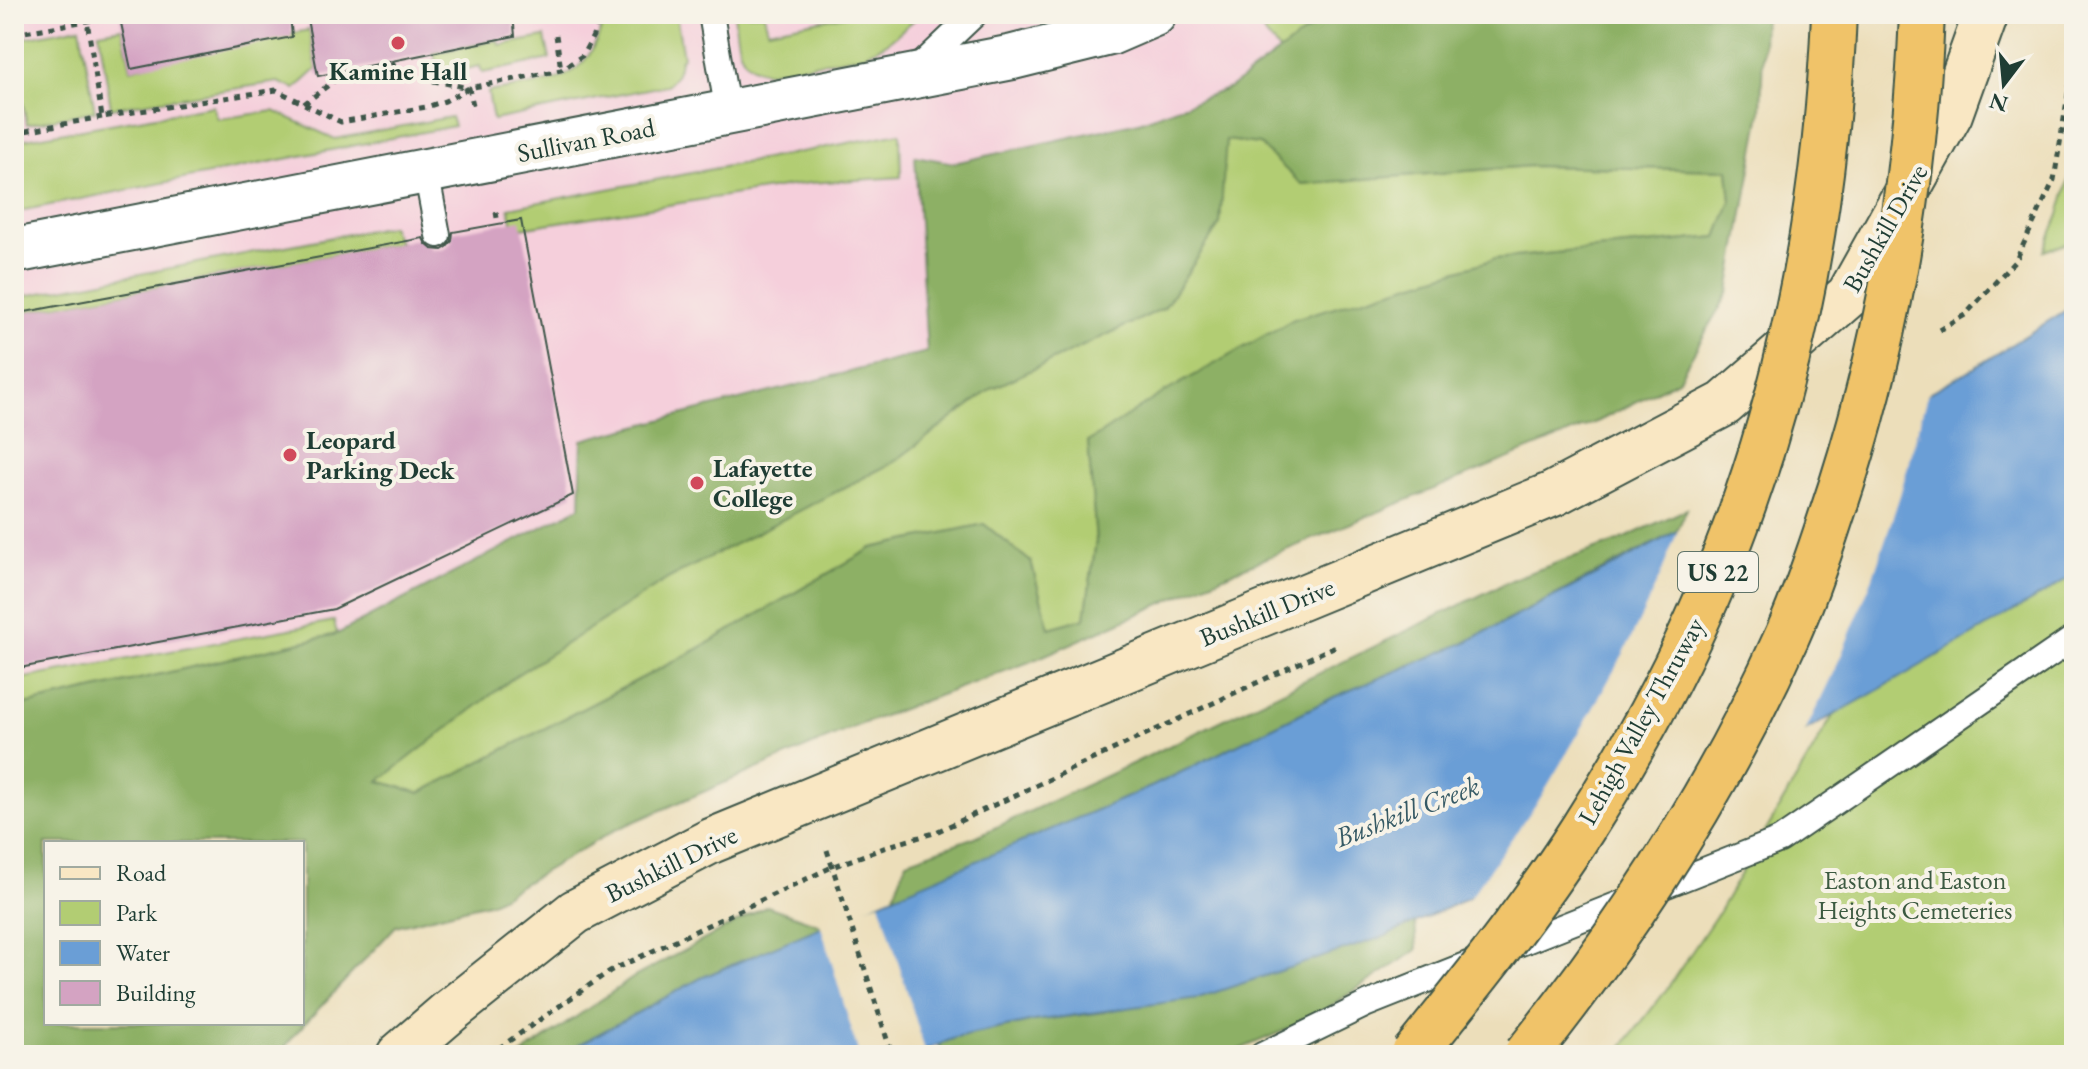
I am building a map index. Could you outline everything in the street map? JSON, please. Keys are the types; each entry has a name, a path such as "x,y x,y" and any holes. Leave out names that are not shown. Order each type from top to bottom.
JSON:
{"highway":[{"name":"Lehigh Valley Thruway","path":"1413,1055 1534,900 1583,828 1671,675 1707,600 1761,452 1801,297 1823,152 1834,14"},
{"path":"1526,1055 1606,952 1708,791 1750,715 1788,635 1818,557 1845,478 1887,315 1903,231 1922,14"}],"street":[{"name":"Sullivan Road","path":"14,251 1013,57 1110,33 1154,14"},
{"name":"Bushkill Drive","path":"399,1055 575,912 711,841 1553,494 1724,404 1849,295 1950,114 1986,14"}],"lane":[{"path":"711,14 728,113"},
{"path":"909,78 975,14"},
{"path":"426,171 438,235"},
{"path":"1262,1055 1367,1004 1780,840 2074,638"}],"path":[{"path":"14,133 276,90 341,122 426,107 469,88 561,70 582,56 593,36 599,14"},
{"path":"14,34 86,17 120,15"},
{"path":"86,17 102,117"},
{"path":"556,35 561,70"},
{"path":"392,62 395,69 404,75 469,88"},
{"path":"304,104 348,70"},
{"path":"489,1055 610,971 832,867 892,1055"}],"shaded area":[{"name":"Lafayette College","path":"14,14 1738,14 1677,331 304,842 44,841 44,1025 240,1055 14,1055"}],"green space":[{"path":"605,14 676,14 683,57 667,85 493,120 488,92 548,82 577,68 598,38"},
{"path":"734,14 764,14 768,30 853,14 921,14 887,43 864,55 769,72 750,65 744,59"},
{"path":"1272,14 1330,14 1280,52 1258,25"},
{"path":"1330,14 1764,14 1761,112 1729,292 1678,380 1599,421 1235,571 1032,661 859,725 615,830 492,902 396,926 304,1024 304,841 44,841 44,1025 303,1025 279,1055 14,1055 14,711 25,705 337,634 580,507 582,440 927,352 915,156 954,163 1139,122 1230,88","holes":["1226,140 1259,144 1301,184 1531,166 1728,170 1731,201 1717,237 1495,259 1294,319 1158,396 1088,442 1096,541 1085,618 1049,628 1031,562 984,524 872,548 696,650 420,793 379,781 518,674 669,578 894,462 991,389 1164,308 1220,224"]},
{"path":"80,27 95,111 27,124 14,57 14,40"},
{"path":"122,28 131,69 204,50 309,30 317,69 295,89 278,82 111,108 99,32"},
{"path":"545,37 550,59 482,73 480,66 438,75 434,53 498,40 499,45"},
{"path":"213,106 218,119 274,111 335,139 451,117 454,126 14,212 14,141"},
{"path":"900,133 901,177 809,183 514,229 509,208"},
{"path":"1225,140 1259,144 1302,184 1531,166 1728,170 1731,201 1717,237 1495,259 1088,442 1096,541 1085,618 1049,628 1031,562 984,524 872,548 696,650 420,793 378,781 518,674 669,578 894,462 991,389 1164,308 1220,224"},
{"path":"2074,160 2074,241 2044,251 2059,215"},
{"path":"391,226 399,243 14,314 14,298"},
{"path":"1687,509 1677,531 1466,642 1334,697 1153,786 893,897 907,861 975,837 1518,577 1618,541"},
{"name":"Easton and Easton Heights Cemeteries","path":"2074,574 2074,1055 1616,1055 1664,993 1718,913 1834,714"},
{"path":"334,621 337,634 25,705 14,711 14,680"},
{"path":"767,906 824,926 701,978 560,1055 521,1055 634,977"},
{"path":"1415,922 1417,950 1309,1020 1226,1055 940,1055 940,1044 955,1038 1034,1021 1105,1012 1386,936"}],"water":[{"name":"Bushkill Creek","path":"2074,305 2074,574 1882,688 1689,796 1386,936 1198,998 1034,1021 955,1038 913,1055 560,1055 701,978 1153,786 1334,697 1466,642 1619,563 1974,368"}],"pier":[{"path":"1929,388 1900,495 1873,577 1840,658 1803,736 1691,799 1466,903 1539,800 1586,721 1625,651 1680,525"},
{"path":"880,902 924,1055 859,1055 820,923"}],"building":[{"path":"119,14 290,14 292,37 131,69"},
{"path":"306,14 513,14 515,36 318,76"},
{"name":"Leopard Parking Deck","path":"521,220 573,495 334,609 14,669 14,314 423,238 432,249 442,250 452,241 453,232"}],"place":[{"name":"Kamine Hall","path":"398,43"},
{"name":"Leopard Parking Deck","path":"290,455"},
{"name":"Lafayette College","path":"697,483"}]}
